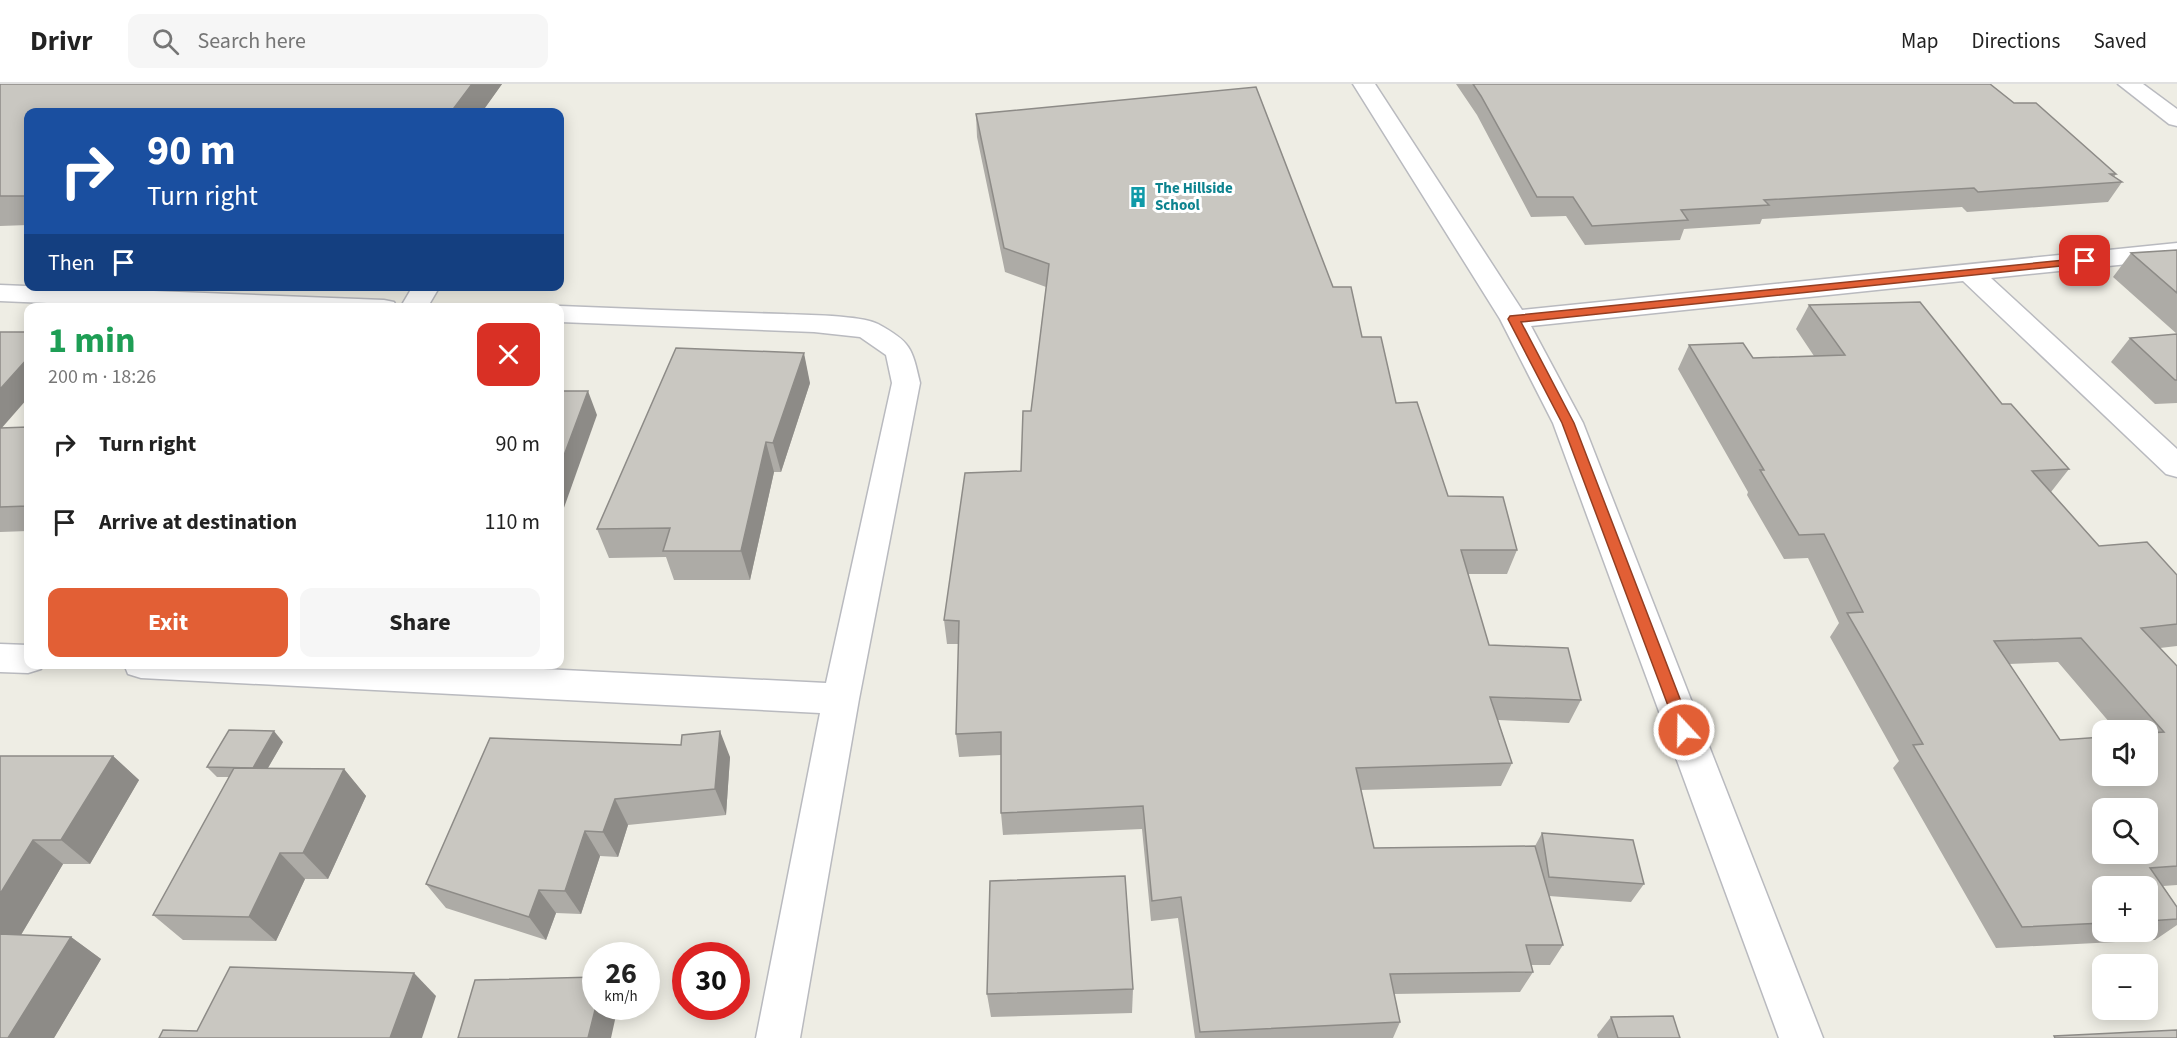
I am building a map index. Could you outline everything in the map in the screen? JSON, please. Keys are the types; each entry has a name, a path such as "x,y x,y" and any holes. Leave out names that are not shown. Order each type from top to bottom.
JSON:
{"street":[{"path":"1364,84 1514,319 1568,423 1801,1038"},
{"path":"2129,84 2177,119"},
{"path":"1514,319 2177,251"},
{"path":"1970,273 2177,466"},
{"path":"0,293 256,303"},
{"path":"564,314 814,324 867,329 899,351 906,383 841,699 778,1038"},
{"path":"0,658 24,659"},
{"path":"241,669 841,699"}],"building":[{"path":"0,84 472,84 454,108 24,108 24,196 0,196"},
{"path":"1473,84 1990,84 2014,103 2036,103 2116,174 2110,174 2122,182 1978,192 1974,188 1764,200 1769,205 1681,210 1688,220 1592,226 1573,197 1537,197"},
{"path":"1256,87 1333,287 1351,287 1362,337 1381,337 1396,403 1417,402 1448,496 1503,497 1517,550 1461,550 1489,645 1568,648 1581,700 1490,697 1512,763 1356,768 1374,848 1535,846 1563,945 1526,945 1533,972 1390,974 1400,1022 1200,1032 1181,897 1152,901 1143,806 1001,813 1001,732 956,734 959,621 944,620 965,473 1021,471 1023,411 1031,411 1049,264 1004,248 976,114"},
{"path":"2177,250 2177,293 2131,253"},
{"path":"1920,302 2002,404 2011,404 2069,469 2032,471 2099,546 2147,542 2177,575 2177,624 2141,628 2177,666 2177,866 2150,868 2156,876 2092,876 2092,924 2022,927 1913,745 1923,744 1847,613 1863,612 1824,534 1799,535 1760,470 1764,470 1689,345 1743,343 1753,358 1845,355 1809,305","holes":["2081,638 2153,720 2158,720 2158,725 2164,732 2158,732 2158,786 2092,786 2092,738 2060,740 1994,641"]},
{"path":"0,332 24,332 24,362 0,389"},
{"path":"2177,334 2177,380 2130,338"},
{"path":"676,348 804,353 773,443 766,442 741,551 663,551 670,528 597,529"},
{"path":"564,391 588,391 564,455"},
{"path":"24,427 24,506 0,507 0,428"},
{"path":"229,730 274,731 253,768 207,767"},
{"path":"720,731 715,789 615,799 603,832 585,831 565,891 539,890 529,917 426,884 490,738 681,745 682,735"},
{"path":"0,756 113,756 61,840 33,840 0,894"},
{"path":"234,768 344,769 303,853 280,853 249,917 153,915"},
{"path":"1542,833 1633,840 1644,884 1549,877"},
{"path":"1125,876 1133,989 987,994 990,881"},
{"path":"2158,880 2177,907 2177,919 2158,920"},
{"path":"0,934 71,937 8,1038 0,1038"},
{"path":"230,967 414,973 390,1038 159,1038 163,1030 197,1031"},
{"path":"582,977 582,1020 592,1020 588,1038 458,1038 475,980"},
{"path":"1673,1016 1680,1038 1618,1038 1611,1017"},
{"path":"2177,1030 2177,1038 2055,1038 2054,1036"}],"place":[{"name":"The Hillside School","path":"1138,197"}],"route":[{"path":"1684,730 1568,423 1514,319 2085,261"}]}
